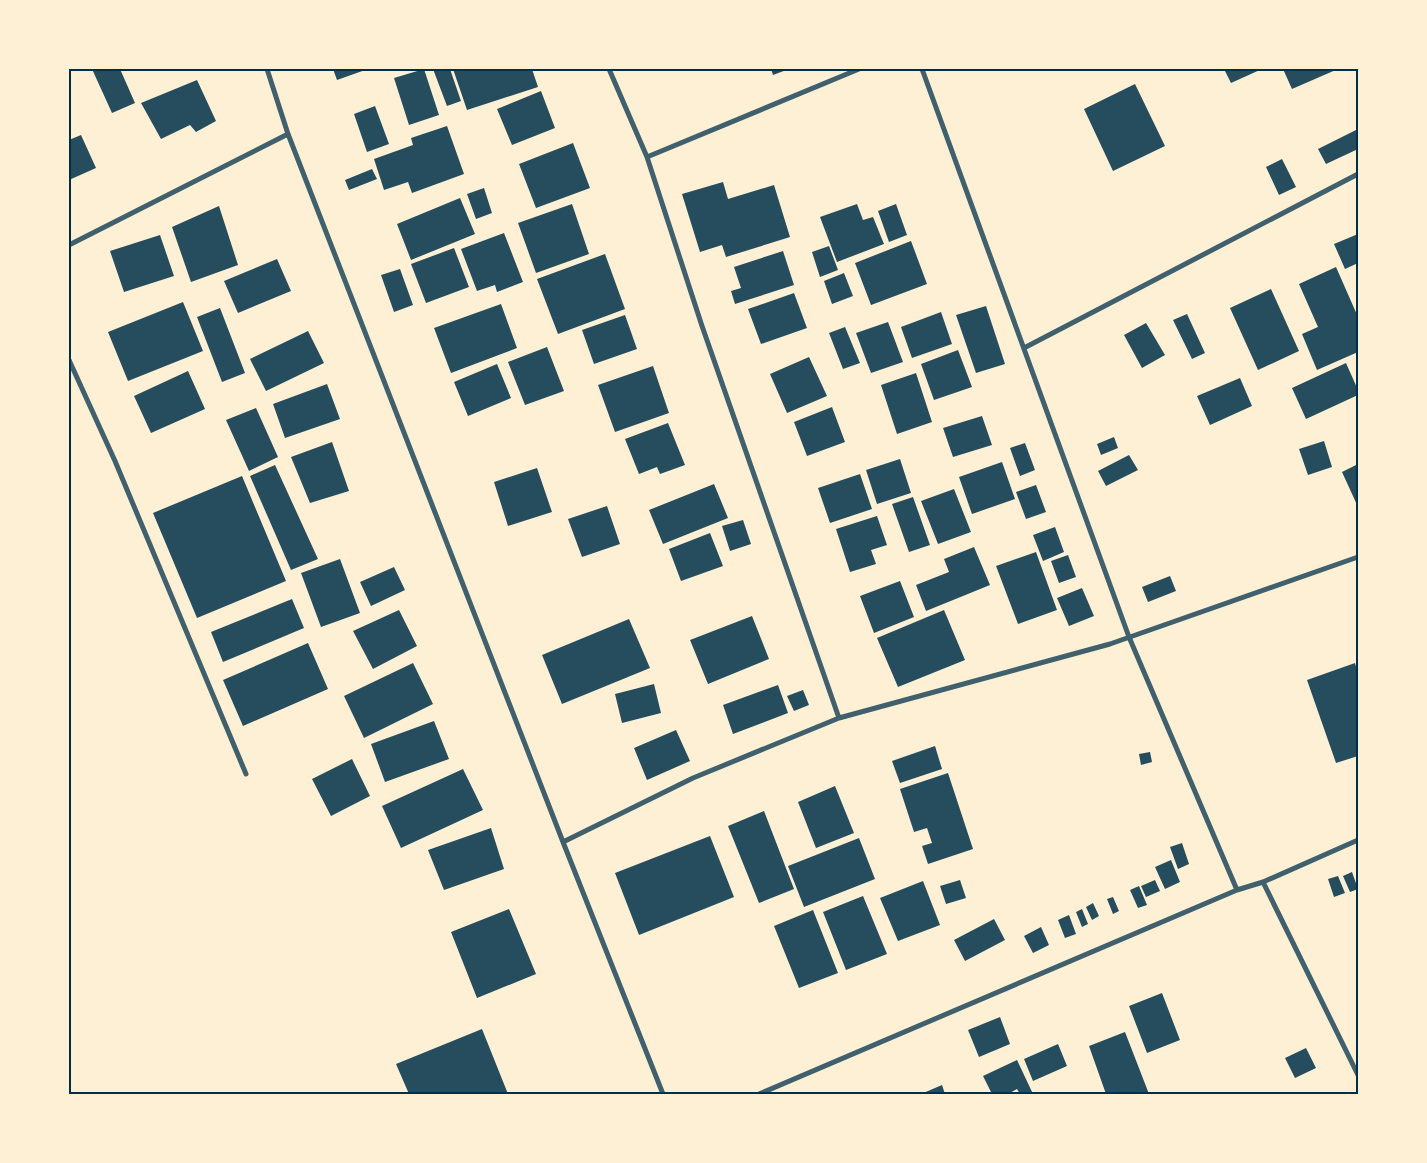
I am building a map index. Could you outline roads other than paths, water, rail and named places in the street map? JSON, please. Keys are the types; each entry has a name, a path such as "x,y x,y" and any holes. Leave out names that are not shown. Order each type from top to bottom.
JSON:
{"street":[{"path":"267,69 288,134 663,1094"},
{"path":"609,69 647,157 702,326 838,718"},
{"path":"647,157 860,69"},
{"path":"922,69 1129,637 1236,890"},
{"path":"69,245 288,134"},
{"path":"1024,348 1358,174"},
{"path":"69,360 115,461 246,774"},
{"path":"563,842 694,778 838,718 1033,664 1086,652 1358,557"},
{"path":"758,1094 1236,890 1263,882 1358,840"},
{"path":"1263,882 1358,1075"}]}
